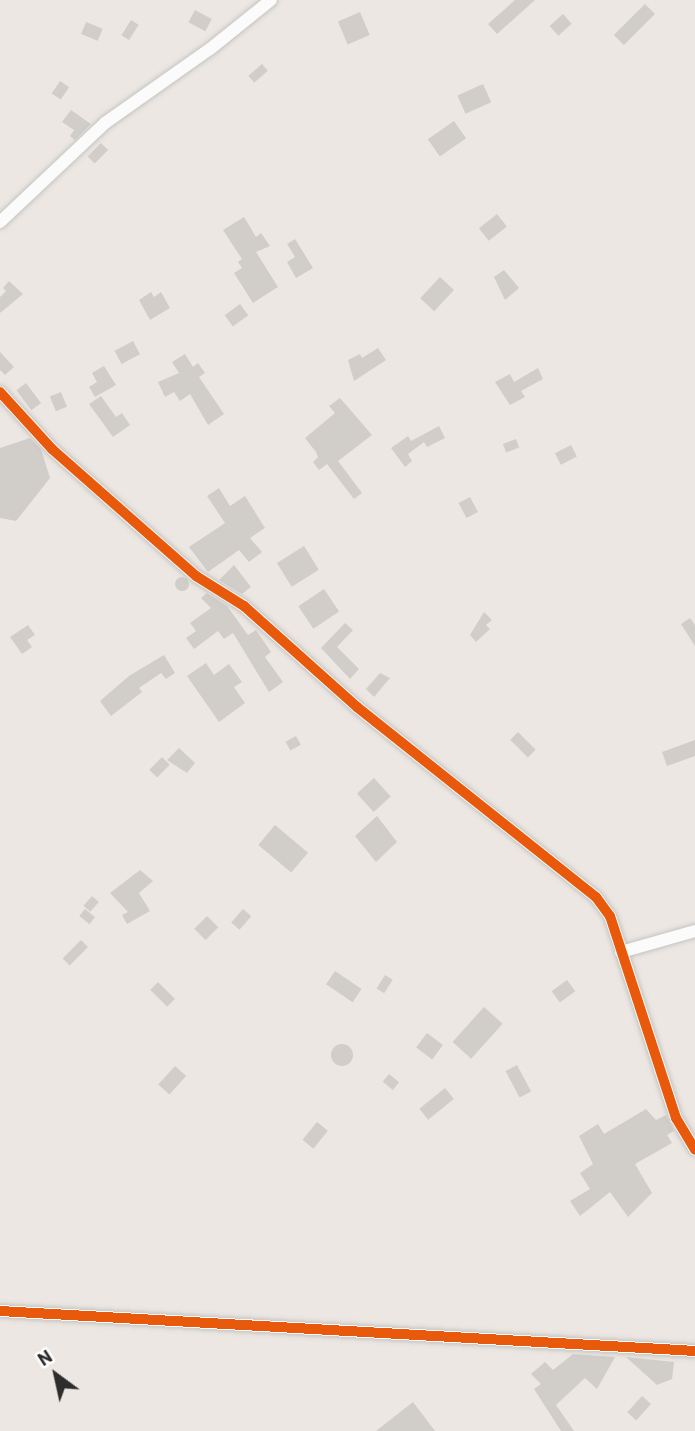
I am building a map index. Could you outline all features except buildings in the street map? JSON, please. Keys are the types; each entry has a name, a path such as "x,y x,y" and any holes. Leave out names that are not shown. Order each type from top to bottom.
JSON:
{"street":[{"path":"0,222 105,123 210,49 271,0"},
{"path":"0,392 52,449 196,576 244,606 357,707 596,897 610,916 676,1118 695,1150"},
{"path":"621,952 695,931"},
{"path":"0,1311 695,1351"}],"cycle path":[{"path":"0,392 52,449 196,576 244,606 357,707 596,897 610,916 676,1118 695,1150"},
{"path":"0,1311 695,1351"}]}
